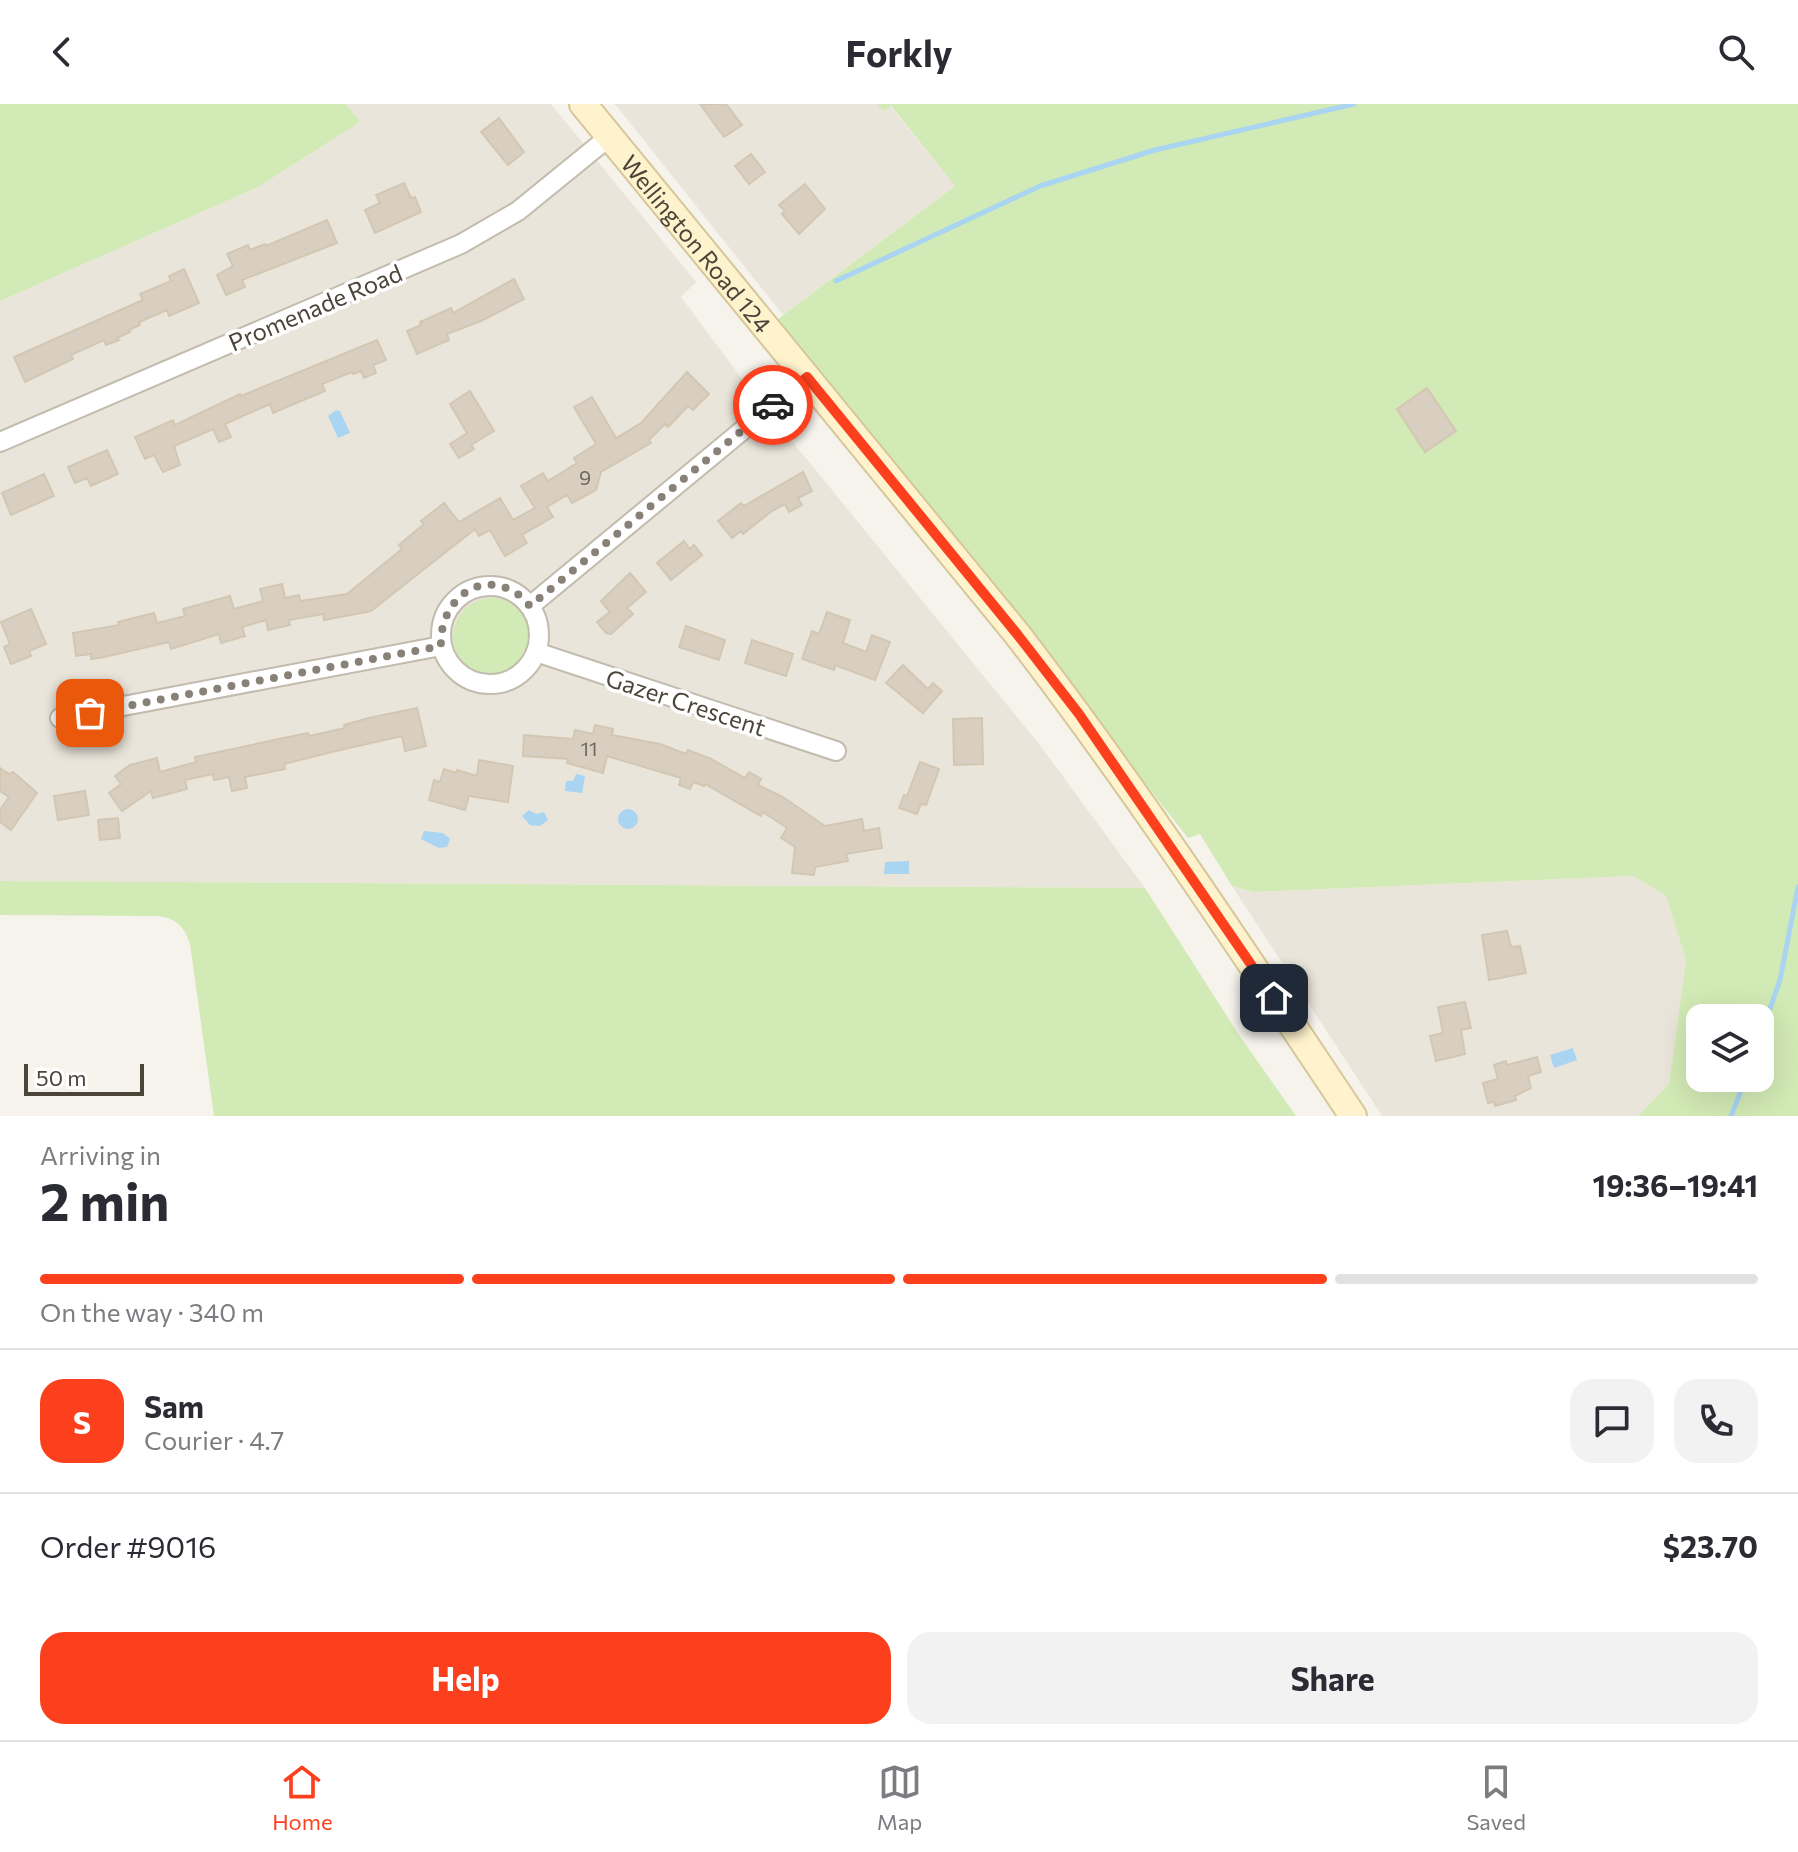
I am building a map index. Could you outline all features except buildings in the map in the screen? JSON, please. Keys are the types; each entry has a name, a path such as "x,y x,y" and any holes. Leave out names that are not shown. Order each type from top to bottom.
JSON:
{"main road":[{"name":"Wellington Road 124","path":"583,104 1079,714 1353,1116"}],"street":[{"name":"Promenade Road","path":"0,442 461,244 518,211 609,137"},
{"path":"530,606 807,377"},
{"path":"480,586 499,586 516,593 530,606 537,620 539,636 536,652 528,666 516,677 501,683 484,684 455,670 441,646 441,625 449,608 462,594 480,586"},
{"path":"60,718 441,646"},
{"name":"Gazer Crescent","path":"536,652 836,751"}],"shaded area":[{"path":"346,104 551,104 696,282 681,297 752,392 1039,744 1145,888 0,881 0,301 258,187 360,122"},
{"path":"615,104 877,104 883,111 890,106 955,186 783,315"},
{"path":"1633,876 1666,896 1686,960 1669,1084 1638,1116 1382,1116 1232,886 1254,892"}],"green space":[{"path":"0,104 346,104 360,122 258,187 0,301"},
{"path":"877,104 1798,104 1798,1116 1638,1116 1669,1084 1686,960 1666,896 1633,876 1254,892 1232,886 1200,834 1188,838 778,319 955,186 891,106 883,111"},
{"path":"492,598 507,601 520,609 528,622 531,637 528,652 520,665 507,673 492,676 477,673 464,665 456,652 453,637 456,622 464,609 477,601"},
{"path":"0,881 1145,888 1239,1035 1296,1116 214,1116 190,944 182,928 175,921 158,916 0,915"}],"water":[{"path":"336,410 340,411 350,433 338,438 328,416"},
{"path":"576,774 585,776 582,793 565,791 566,781 573,781"},
{"path":"628,809 635,812 638,819 635,826 628,829 621,826 618,819 621,812"},
{"path":"529,810 536,814 544,812 548,820 540,826 530,825 522,816"},
{"path":"424,831 443,833 450,839 447,847 439,848 421,839"},
{"path":"909,861 909,874 884,874 885,862"},
{"path":"1573,1048 1577,1060 1554,1068 1550,1055"}],"waterway":[{"path":"836,281 1040,186 1155,150 1354,104"},
{"path":"1772,1004 1780,980 1798,887"},
{"path":"1731,1116 1740,1092"}],"way so far":[{"path":"90,713 441,646 441,625 449,608 462,594 480,586 499,586 516,593 530,606 773,405"}],"route":[{"path":"773,405 807,377 1079,714 1274,998"}]}
